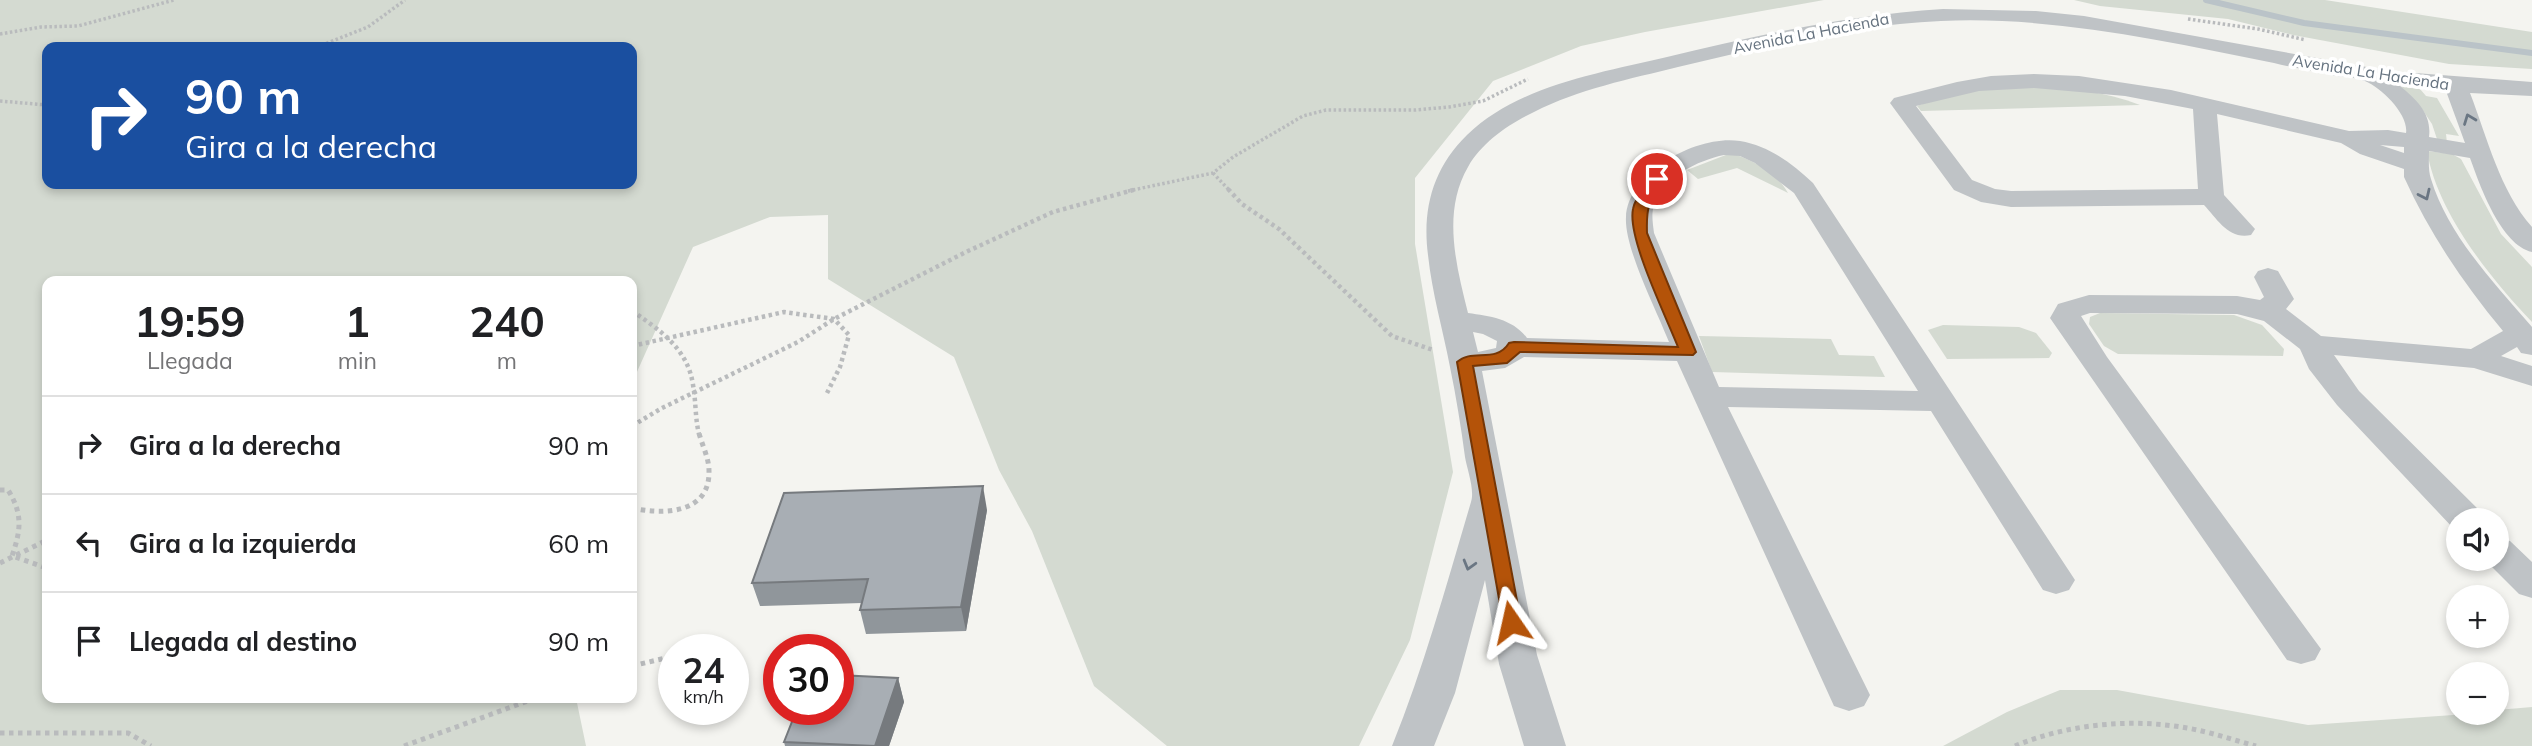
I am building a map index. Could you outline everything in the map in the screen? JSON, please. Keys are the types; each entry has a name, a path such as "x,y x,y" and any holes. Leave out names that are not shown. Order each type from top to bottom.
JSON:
{"street":[{"name":"Avenida La Hacienda","path":"1545,746 1521,671 1464,362 1446,282 1438,212 1449,176 1472,146 1502,121 1539,100 1595,81 1745,44 1872,19 1961,14 2080,21 2167,34 2373,75 2456,86 2532,89"},
{"path":"2373,75 2409,105 2419,124 2417,177 2437,219 2474,279 2527,340"},
{"path":"2211,197 2011,199 1990,196 1970,189 1958,180 1902,103 1969,86 2032,81 2082,83 2150,93 2349,138 2376,136 2416,154 2482,153"},
{"path":"2456,86 2509,218 2532,244"},
{"path":"2206,106 2211,197 2241,229"},
{"path":"1849,695 1707,397 1640,233 1639,211 1648,190 1669,170 1716,149 1738,148 1754,153 1782,169 1813,198 2056,580"},
{"path":"2266,311 2279,299 2268,277"},
{"path":"2301,649 2095,363 2065,318 2068,310 2089,304 2237,305 2266,311 2313,344 2325,369 2348,398 2455,508"},
{"path":"1456,321 1502,330 1513,341 1511,353 1501,360 1464,362"},
{"path":"2477,359 2495,346 2527,340"},
{"path":"2313,344 2477,359 2532,376"},
{"path":"1514,347 1688,352"},
{"path":"1707,397 1942,401"},
{"name":"Avenida La Hacienda","path":"1413,746 1434,692 1488,499"},
{"path":"2509,562 2532,584"}],"path":[{"path":"0,34 41,27 78,26 174,0"},
{"path":"330,42 368,27 405,0"},
{"path":"637,423 797,342 834,319 966,251 1053,212 1117,193 1213,173 1233,157 1303,116 1326,110 1415,110 1483,101 1535,76"},
{"path":"0,101 42,105"},
{"path":"1213,173 1242,204 1279,229 1392,336 1464,362"},
{"path":"637,345 784,312 834,319 849,335 840,367 827,393"},
{"path":"637,315 667,337 687,361 693,381 699,433 709,473 704,496 691,508 645,512 637,510"},
{"path":"0,490 8,490 22,512 20,536 12,556"},
{"path":"0,563 42,542"},
{"path":"12,556 42,566"},
{"path":"637,665 658,660"},
{"path":"404,746 522,703"},
{"path":"2015,746 2035,736 2103,726 2183,727 2256,746"},
{"path":"0,733 128,733 151,746"}],"shaded area":[{"path":"0,0 1824,0 1581,46 1493,81 1415,178 1415,244 1453,472 1410,640 1359,746 1167,746 1094,686 1032,531 999,470 954,357 828,279 828,215 770,217 693,247 637,372 637,276 42,276 42,703 577,703 586,746 0,746"},
{"path":"2074,0 2325,0 2532,32 2532,69 2449,64 2293,35 2228,19 2100,6"},
{"path":"2022,86 2097,93 2140,105 1921,111 1917,106 1968,92"},
{"path":"2395,86 2420,89 2426,96 2437,98 2459,136 2446,134 2447,143 2438,142 2432,124 2422,109"},
{"path":"2427,151 2452,154 2461,159 2501,234 2532,267 2532,322 2499,285 2468,243 2442,197"},
{"path":"1731,153 1764,168 1778,179 1788,193 1737,168 1698,179 1687,170"},
{"path":"2100,313 2234,315 2262,325 2284,349 2283,356 2118,354 2104,346 2089,324 2090,317"},
{"path":"1943,325 2019,327 2036,333 2052,353 2049,358 1947,359 1928,330"},
{"path":"1699,336 1831,339 1839,355 1874,356 1885,377 1712,372"},
{"path":"2060,690 2117,690 2308,725 2446,716 2446,725 2509,725 2509,709 2532,707 2532,746 1943,746 2007,712"}],"building":[{"path":"983,486 961,607 860,610 868,579 752,583 784,493"},
{"path":"854,676 898,678 875,746 784,742 791,725 854,725"}],"waterway":[{"path":"2206,0 2304,23 2532,53"}],"route":[{"path":"1511,622 1464,362 1501,360 1507,357 1514,347 1688,352 1640,233 1639,211 1642,201 1657,179"}]}
